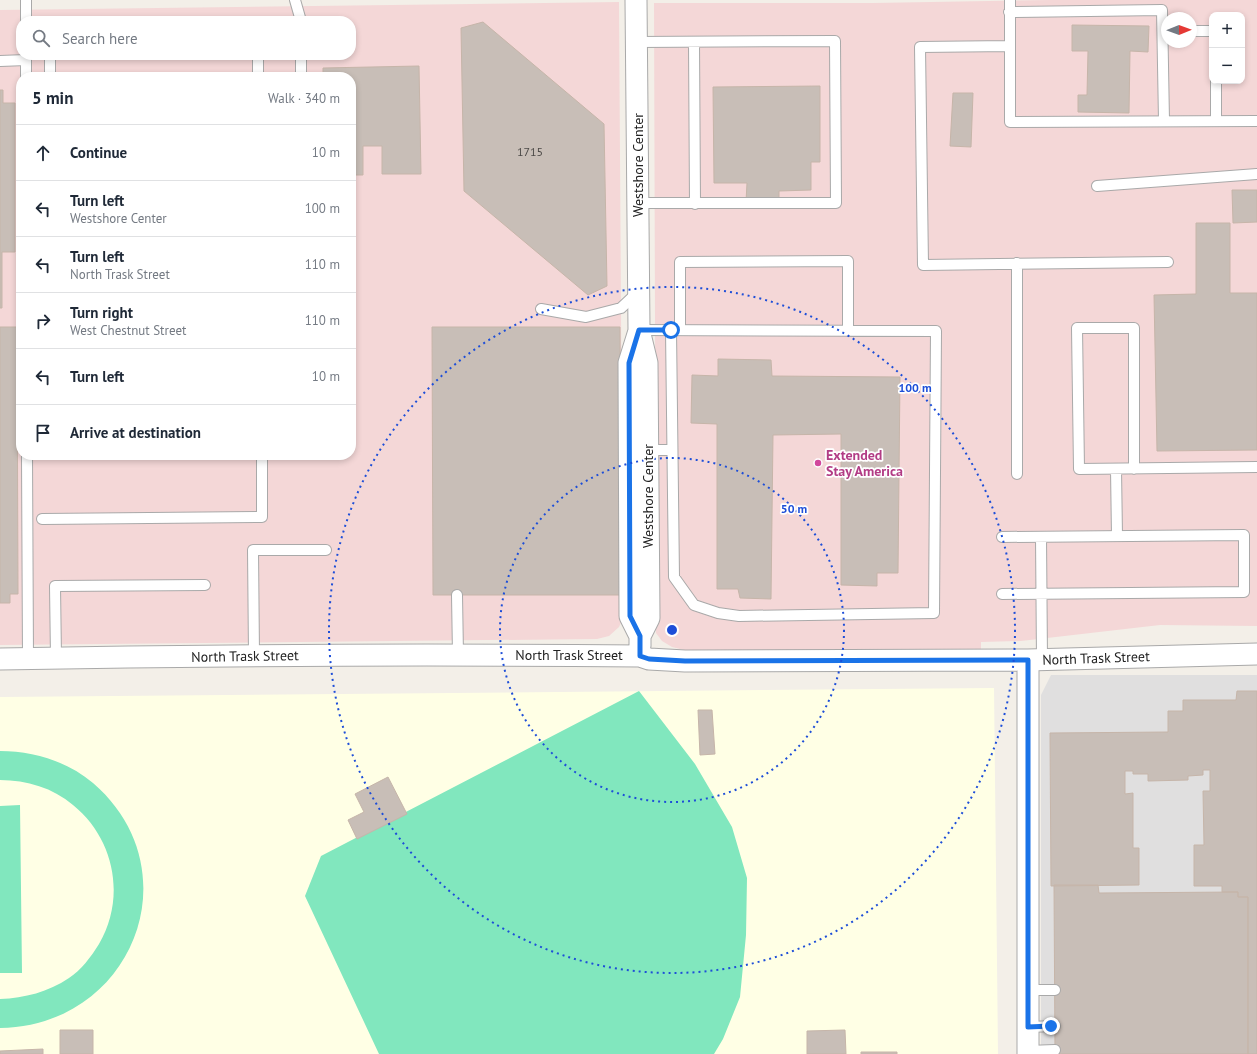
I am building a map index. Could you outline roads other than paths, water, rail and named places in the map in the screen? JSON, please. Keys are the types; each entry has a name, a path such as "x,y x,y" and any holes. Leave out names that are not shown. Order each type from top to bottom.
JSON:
{"street":[{"name":"Westshore Center","path":"636,0 639,330 629,363 638,450 630,616 640,646"},
{"name":"North Trask Street","path":"0,659 254,655 458,654 640,646 649,659 685,661 1035,660 1257,654"},
{"path":"1028,1052 1035,660"}],"lane":[{"path":"26,0 26,16"},
{"path":"295,0 299,16"},
{"path":"1010,0 1010,122 1257,121"},
{"path":"1009,12 1162,10 1162,12"},
{"path":"1197,31 1209,31"},
{"path":"637,42 835,41 836,203 638,204"},
{"path":"694,42 695,204"},
{"path":"1010,46 920,47 923,265 1168,262"},
{"path":"1164,48 1164,121"},
{"path":"0,61 16,59"},
{"path":"26,60 26,72"},
{"path":"50,60 50,72"},
{"path":"258,60 258,72"},
{"path":"301,60 301,72"},
{"path":"1216,84 1216,121"},
{"path":"1097,186 1257,174"},
{"path":"639,330 676,330 848,331 936,331 934,613 739,616 718,614 694,605 674,577 672,450 676,330 680,262 848,261 848,331"},
{"path":"1017,264 1017,474"},
{"path":"541,309 586,317 621,308 638,291"},
{"path":"1134,469 1134,328 1077,328 1079,469 1134,469 1257,467"},
{"path":"638,450 672,450"},
{"path":"27,460 28,658"},
{"path":"42,520 262,517 262,460"},
{"path":"1116,469 1117,536"},
{"path":"1002,537 1244,535 1244,592 1002,594"},
{"path":"1035,660 1041,594 1041,536"},
{"path":"254,655 253,550 326,550"},
{"path":"56,658 55,586 205,585"},
{"path":"457,595 458,654"},
{"path":"1028,990 1055,990"},
{"path":"1028,1027 1055,1026"},
{"path":"1028,1052 1055,1050"}],"place":[{"name":"Extended Stay America","path":"818,463"}]}
